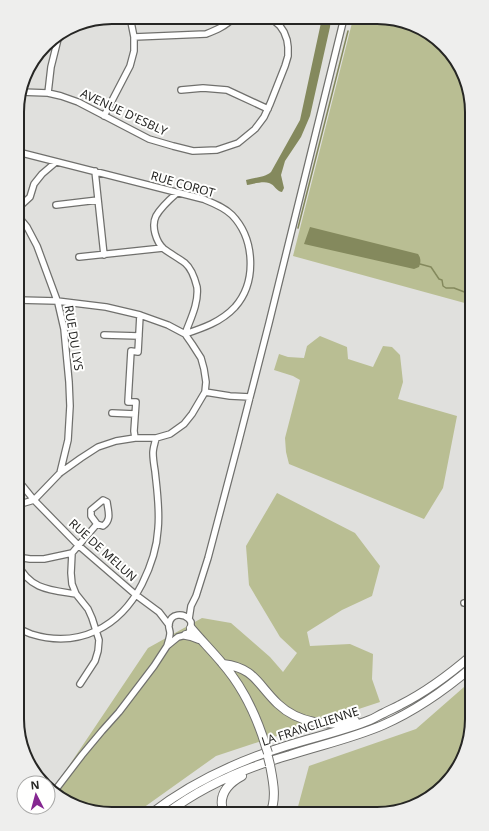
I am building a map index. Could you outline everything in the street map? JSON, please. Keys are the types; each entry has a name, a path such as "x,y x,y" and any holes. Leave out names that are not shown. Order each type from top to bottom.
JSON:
{"highway":[{"path":"185,633 200,639 223,664 241,689 248,702 262,734 268,753 274,798 273,807"},
{"name":"LA FRANCILIENNE","path":"160,807 188,788 226,768 255,756 370,720 425,691 465,661"},
{"path":"223,664 231,665 247,671 285,710 303,719 321,723 339,724 377,713 383,713"},
{"name":"LA FRANCILIENNE","path":"176,807 230,776 288,755 350,737 400,717 426,702 465,673"},
{"path":"222,807 222,796 228,786 238,778 271,761"}],"street":[{"path":"104,116 130,66 134,52 134,37 131,24"},
{"path":"134,37 172,34 206,34 227,24"},
{"name":"AVENUE D'ESBLY","path":"27,92 61,96 78,102 149,139 193,151 217,150 238,143 255,129 268,109 285,66 288,52 287,40 284,32 278,24"},
{"path":"167,646 185,633 190,622 191,606 196,596 208,558 250,397 343,24"},
{"path":"48,94 51,67 57,44"},
{"path":"181,90 203,88 227,90 268,109"},
{"name":"RUE COROT","path":"24,154 203,199 220,206 232,214 245,236 250,252 250,272 247,286 243,296 226,316 212,325 185,334"},
{"path":"24,202 30,197 34,184 42,174 56,162"},
{"path":"95,172 104,255"},
{"path":"177,193 163,206 155,217 154,230 157,240 163,248 186,264 192,274 197,288 197,302 185,334"},
{"path":"56,205 98,200"},
{"name":"RUE DU LYS","path":"24,223 37,246 57,300 64,329 67,351 70,406 68,440 60,473"},
{"path":"79,257 163,248"},
{"path":"24,300 57,300 106,307 140,315 168,325 185,334 201,358 206,382 205,392 192,414 184,424 170,434 156,438 135,438 116,441 98,447 60,473 34,500 24,503"},
{"path":"135,438 136,402 128,402 130,351 138,352 140,315"},
{"path":"104,334 139,336"},
{"path":"205,392 230,396 250,397"},
{"path":"112,413 135,414"},
{"path":"24,631 50,638 65,639 87,635 108,625 129,605 150,568 155,550 158,529 158,508 153,452 156,438"},
{"name":"RUE DE MELUN","path":"24,488 78,545 159,612 169,625"},
{"path":"103,500 107,502 109,520 107,524 103,526 97,524 91,516 91,510 103,500"},
{"path":"80,684 91,668 98,651 99,640 88,609 76,594 72,584 72,553 97,524"},
{"path":"24,558 44,559 72,553"},
{"path":"24,574 33,584 48,590 76,594"},
{"path":"57,787 82,754 123,707 154,666 167,646 170,632 170,620 174,616 182,614 191,606"},
{"name":"RUE DE MELUN","path":"159,612 174,616"},
{"path":"182,614 189,619"},
{"path":"170,632 175,636 185,633"}],"shaded area":[{"path":"321,24 330,24 310,116 301,137 285,161 281,175 284,188 282,192 267,182 247,185 246,180 271,172 300,120"},
{"path":"352,24 377,24 400,27 421,36 439,50 453,68 462,89 465,106 465,303 293,256"},
{"path":"310,227 418,254 420,265 414,269 304,244"},
{"path":"320,336 347,347 348,359 373,367 383,346 392,347 400,355 403,382 398,399 457,416 443,488 424,519 289,464 285,438 300,380 293,376 274,370 279,354 288,357 304,358 307,346"},
{"path":"277,493 355,533 380,566 372,596 342,610 307,632 310,646 350,644 373,654 372,679 380,702 216,756 144,807 112,807 89,804 68,795 56,786 148,648 202,618 231,623 270,657 283,672 297,653 280,637 249,585 246,546"},
{"path":"465,686 465,725 462,742 453,763 447,772 430,789 411,800 383,807 298,807 309,766 416,729"}],"waterway":[{"path":"298,228 348,31"},
{"path":"420,264 431,267 439,279 442,280 443,286 446,288 454,288 465,292"}]}
